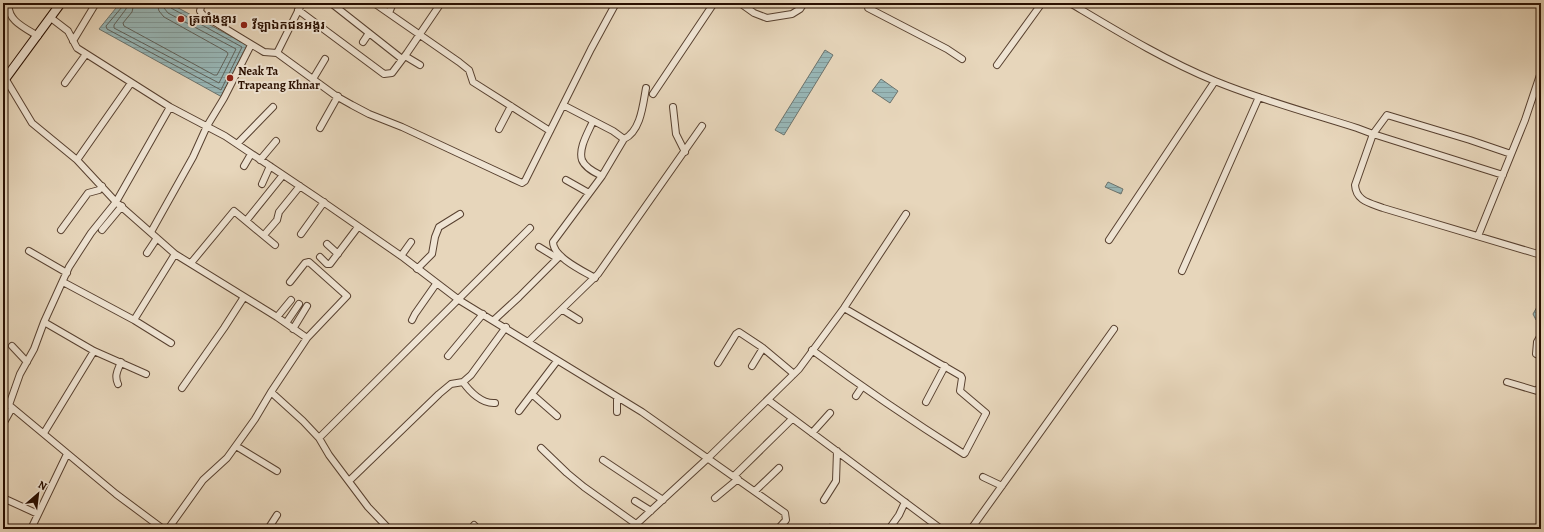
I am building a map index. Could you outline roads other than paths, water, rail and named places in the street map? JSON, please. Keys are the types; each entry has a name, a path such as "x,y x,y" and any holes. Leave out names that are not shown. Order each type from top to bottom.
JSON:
{"street":[{"path":"9,3 8,12 11,17 38,36"},
{"path":"61,3 38,36 5,77 32,123 77,160 116,202 175,254 277,317 307,338"},
{"path":"73,41 96,3"},
{"path":"202,3 200,11 203,15 264,52 277,53 338,96 369,114 402,127 519,183 525,181 591,49 616,3"},
{"path":"277,53 302,3"},
{"path":"331,3 369,33 403,57 420,65"},
{"path":"374,3 469,70 473,82 550,131"},
{"path":"389,13 393,3"},
{"path":"298,10 384,74 392,73 441,3"},
{"path":"653,94 714,3"},
{"path":"740,3 754,13 767,18 792,14 800,9 804,3"},
{"path":"868,3 868,8 947,49 962,60"},
{"path":"997,65 1042,3"},
{"path":"1070,3 1182,66 1215,81 1259,97 1503,175"},
{"path":"50,18 68,31 77,48 170,107 207,126 237,144 324,202 459,300 506,327 642,412 708,458 786,513 786,520 778,529"},
{"path":"363,42 369,33"},
{"path":"151,232 251,45"},
{"path":"65,83 86,54"},
{"path":"313,79 325,59"},
{"path":"1478,236 1525,120 1541,72"},
{"path":"1109,240 1215,81"},
{"path":"77,160 131,83"},
{"path":"559,257 554,248 553,242 602,176 624,139 632,132 639,120 646,88"},
{"path":"320,128 338,96"},
{"path":"1182,271 1259,97"},
{"path":"563,105 624,139"},
{"path":"499,129 511,106"},
{"path":"3,424 11,406 20,374 34,349 44,322 67,273 91,233 116,202 170,107"},
{"path":"237,144 273,107"},
{"path":"673,107 676,134 685,152"},
{"path":"1511,154 1387,115 1373,134 1355,186 1355,193 1361,200 1383,208 1541,255"},
{"path":"594,121 583,146 582,160 586,166 602,176"},
{"path":"528,342 595,278 609,261 702,126"},
{"path":"260,160 276,142"},
{"path":"244,166 251,154"},
{"path":"262,184 270,166"},
{"path":"246,221 283,175"},
{"path":"566,180 589,193"},
{"path":"61,230 88,193 99,190 102,186"},
{"path":"264,235 277,220 279,212 300,186"},
{"path":"301,234 324,202"},
{"path":"102,230 122,206"},
{"path":"191,263 233,212 237,212 275,244"},
{"path":"417,269 432,254 435,237 439,227 460,214"},
{"path":"631,529 708,458 794,374 844,308 906,214"},
{"path":"320,257 327,264 330,264 358,227"},
{"path":"318,438 530,228"},
{"path":"148,253 157,238"},
{"path":"400,256 411,242"},
{"path":"327,244 338,254"},
{"path":"539,247 595,278"},
{"path":"29,251 67,273"},
{"path":"134,320 175,254"},
{"path":"494,320 559,257"},
{"path":"168,529 203,480 227,458 236,446 307,338 347,296 309,262 305,263 290,282"},
{"path":"63,282 134,320 171,343"},
{"path":"412,320 414,314 436,284"},
{"path":"182,388 244,297"},
{"path":"277,317 291,300"},
{"path":"286,323 299,304"},
{"path":"293,328 307,306"},
{"path":"812,350 862,387 931,433 965,453 986,413 960,390 961,376 844,308"},
{"path":"562,310 579,320"},
{"path":"448,356 483,314"},
{"path":"44,322 94,351 146,374"},
{"path":"350,481 439,394 451,384 464,382 471,375 506,327"},
{"path":"971,529 1114,329"},
{"path":"718,363 736,334 739,332 763,348 794,374"},
{"path":"1541,335 1537,342 1536,354 1541,356"},
{"path":"12,346 27,362"},
{"path":"752,366 763,348"},
{"path":"44,433 94,351"},
{"path":"519,412 533,395 557,360"},
{"path":"118,384 116,373 121,362"},
{"path":"926,402 945,366"},
{"path":"464,382 467,387 485,402 495,403"},
{"path":"1507,382 1537,391 1541,385"},
{"path":"856,396 862,387"},
{"path":"271,392 303,421 318,438 368,507 389,529"},
{"path":"533,395 557,416"},
{"path":"617,397 617,412"},
{"path":"3,400 116,494 163,529"},
{"path":"768,400 941,529"},
{"path":"812,433 830,413"},
{"path":"715,498 792,419"},
{"path":"236,446 277,471"},
{"path":"541,448 584,488 636,524"},
{"path":"824,500 836,480 837,451"},
{"path":"35,527 38,514 67,454"},
{"path":"603,460 663,500"},
{"path":"755,492 779,468"},
{"path":"984,477 1002,486"},
{"path":"3,498 38,514"},
{"path":"635,501 652,511"},
{"path":"889,529 899,515 905,502"},
{"path":"268,529 277,516"}],"water":[{"path":"120,3 169,3 249,46 222,97 99,29"},
{"path":"825,50 833,55 784,135 775,130"},
{"path":"881,79 898,91 890,103 872,91"},
{"path":"1108,182 1123,189 1121,194 1105,187"},
{"path":"1538,305 1541,312 1538,320 1536,320 1533,314"}],"place":[{"name":"ត្រពាំងខ្នារ","path":"181,19"},
{"name":"វីឡាឯកជនអង្គរ","path":"244,25"},
{"name":"Neak Ta Trapeang Khnar","path":"230,78"}]}
